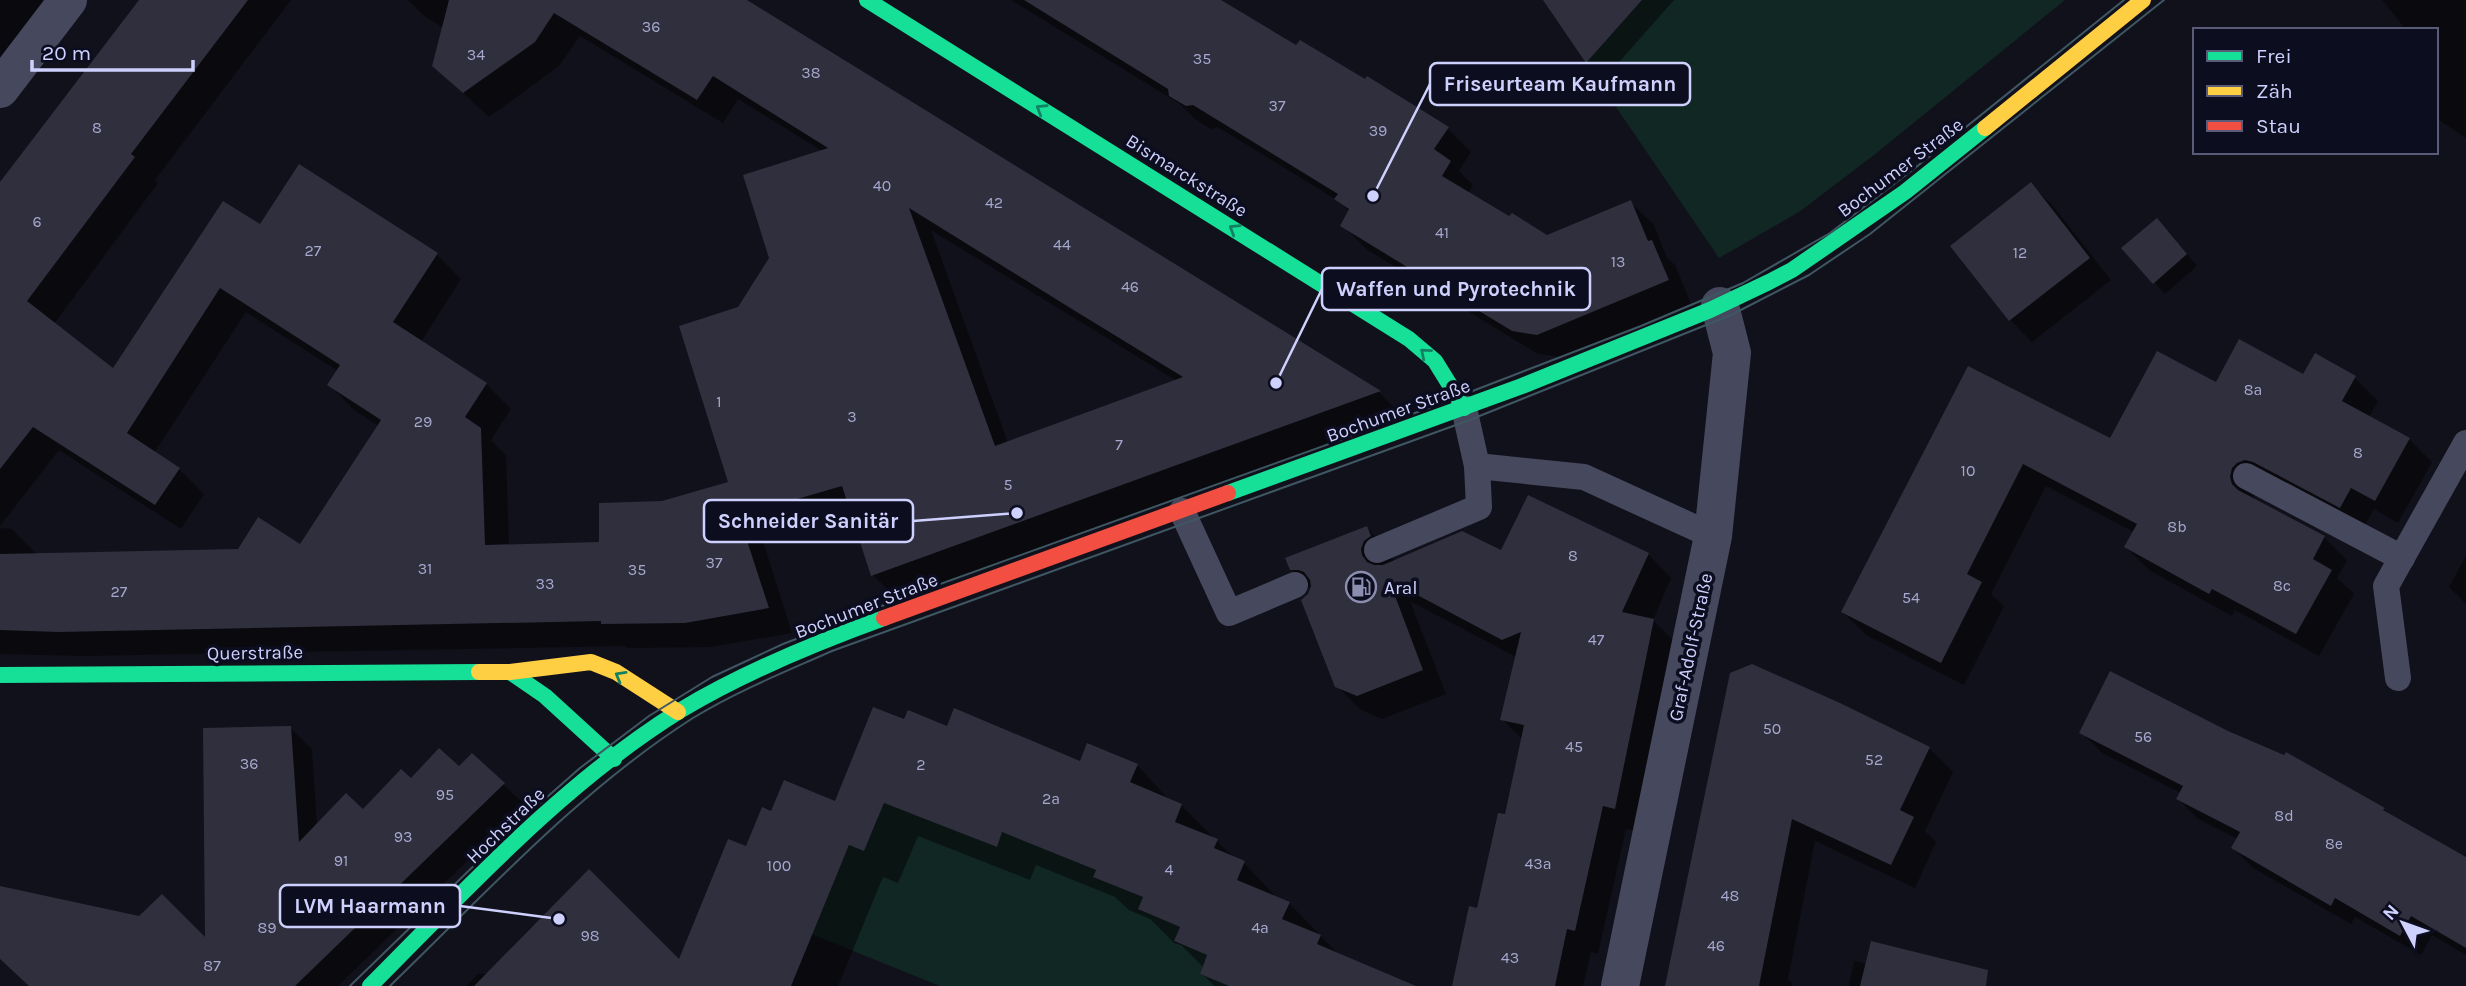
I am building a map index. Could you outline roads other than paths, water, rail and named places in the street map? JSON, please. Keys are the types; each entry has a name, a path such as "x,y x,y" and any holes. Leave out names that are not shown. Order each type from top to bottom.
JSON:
{"main road":[{"name":"Bismarckstraße","path":"867,0 1409,340 1435,361 1464,408"},
{"name":"Bochumer Straße","path":"614,759 678,712 762,667 850,630 1464,408 1720,306 1792,270 1905,192 2143,0"},
{"name":"Querstraße","path":"0,675 510,672 591,662 616,672 678,712"},
{"path":"510,672 545,696 614,759"},
{"name":"Hochstraße","path":"370,986 557,804 614,759"}],"street":[{"path":"0,89 68,0"},
{"name":"Graf-Adolf-Straße","path":"1620,986 1713,536 1732,353 1720,306"}],"lane":[{"path":"1377,550 1479,507 1477,466 1464,408"},
{"path":"2398,678 2386,586 2466,443"},
{"path":"1477,466 1584,477 1713,536"},
{"path":"2246,476 2402,558"},
{"path":"1182,511 1229,614 1296,585"}],"tram line":[{"path":"350,986 521,820 580,768 649,716 712,677 783,644 918,592 1426,409 1641,326 1743,283 1830,233 2124,0"},
{"path":"390,986 498,879 573,810 652,746 710,708 832,651 1467,421 1731,315 1809,275 1870,234 2164,0"}],"place":[{"name":"Friseurteam Kaufmann","path":"1373,196"},
{"name":"Waffen und Pyrotechnik","path":"1276,383"},
{"name":"Schneider Sanitär","path":"1017,513"},
{"name":"Aral","path":"1361,587"},
{"name":"LVM Haarmann","path":"559,919"}]}
